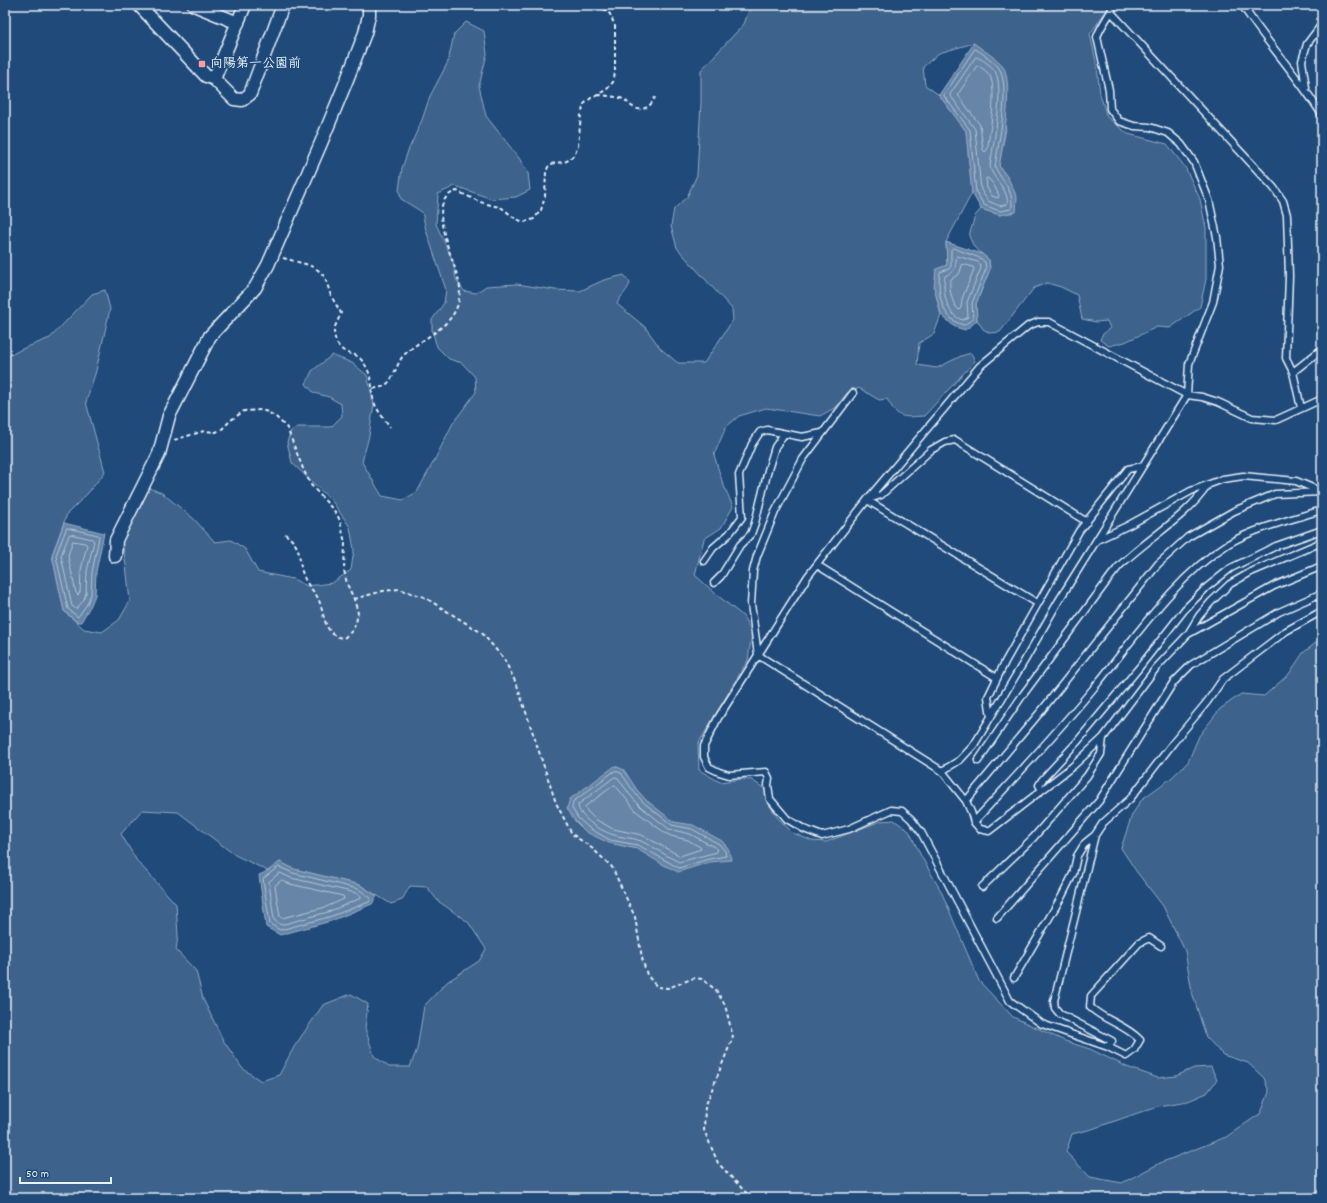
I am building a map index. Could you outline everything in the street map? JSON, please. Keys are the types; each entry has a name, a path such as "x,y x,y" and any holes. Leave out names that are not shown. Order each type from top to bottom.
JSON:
{"street":[{"path":"139,5 206,76 214,79 234,99 242,100 250,94 283,5"},
{"path":"194,5 238,23"},
{"path":"214,79 245,5"},
{"path":"115,556 116,540 159,454 169,416 210,336 255,288 273,253 322,143 365,33 369,14 368,5"}],"lane":[{"path":"942,772 960,760 974,745 1058,602 1187,395 1188,364 1213,302 1220,265 1217,237 1209,200 1194,162 1181,144 1168,133 1150,127 1134,126 1119,121 1110,109 1109,90 1097,37 1114,5"},
{"path":"1242,5 1254,23 1306,90 1322,115"},
{"path":"1111,12 1274,188 1283,202 1287,215 1289,276 1286,358 1293,372 1301,408"},
{"path":"1306,90 1302,61 1307,44 1322,24"},
{"path":"1161,946 1149,938 1139,943 1091,996 1090,1007 1098,1014 1133,1032 1140,1040 1134,1050 1126,1056 1042,1024 1010,1001 921,832 911,819 902,811 891,810 848,829 822,836 804,829 787,819 770,799 768,785 769,778 766,772 729,775 719,772 709,767 704,757 704,746 718,718 808,576 867,500 980,366 1028,326 1038,322 1049,322 1187,395 1213,400 1252,418 1276,420 1322,399"},
{"path":"1293,372 1322,349"},
{"path":"853,393 822,433 800,466 775,512 757,556 753,571 751,604 758,655 942,772 966,801 974,822 980,829 990,831 1073,766 1103,738 1156,668 1188,634 1199,616 1211,602 1230,584 1251,572 1322,542"},
{"path":"704,561 713,548 729,534 742,516 739,475 752,444 760,432 767,430 802,437 822,433"},
{"path":"714,583 721,576 740,546 751,534 755,524 768,470 776,447 784,434"},
{"path":"867,500 882,494 931,450 945,442 955,440 1087,522"},
{"path":"991,717 988,697 1037,603 1079,531 1128,469 1143,466"},
{"path":"1097,540 1191,492 1223,480 1243,476 1296,481 1322,492"},
{"path":"978,761 1022,696 1111,576 1125,560 1176,519 1199,498 1208,485"},
{"path":"966,801 1042,710 1158,564 1188,537 1234,511 1275,494 1322,492"},
{"path":"867,500 1037,603"},
{"path":"974,822 1096,685 1155,610 1203,561 1230,543 1260,530 1322,510"},
{"path":"1042,790 1039,785 1042,780 1138,669 1185,609 1207,587 1231,568 1276,546 1322,530"},
{"path":"817,565 997,678"},
{"path":"1188,634 1274,586 1322,566"},
{"path":"997,918 1098,801 1173,683 1190,665 1279,612 1322,593"},
{"path":"1014,978 1062,896 1073,874 1077,856 1085,843 1095,835 1103,823 1130,799 1207,702 1223,679 1286,631 1322,611"},
{"path":"982,887 1033,838 1087,776 1100,754 1103,738"},
{"path":"1095,835 1054,1001 1055,1008 1060,1014 1112,1041 1108,1048"}],"path":[{"path":"372,389 384,386 390,380 404,355 439,330 449,319 457,305 460,290 441,220 442,206 446,197 450,193 457,191 480,202 502,208 516,219 524,222 534,219 541,210 545,197 546,172 548,167 551,164 567,161 574,156 578,146 581,115 584,104 591,98 598,95 613,82 615,74 615,26 610,14 604,9 581,5"},
{"path":"598,95 607,95 623,100 634,108 640,109 648,108 653,104 655,97"},
{"path":"273,253 309,265 318,270 325,277 331,296 341,313 334,328 334,340 340,348 348,353 356,355 364,363 372,383 372,399 375,406 390,427"},
{"path":"164,432 171,440 181,439 204,431 216,432 244,411 261,410 268,412 277,418 287,428 311,485 337,514 345,542 344,570 347,584 354,599 358,613 356,623 352,631 344,638 337,638 330,632 324,619 318,598 304,578 299,551 293,540 285,534"},
{"path":"354,599 383,591 399,589 424,597 482,633 504,659 517,685 556,804 572,834 593,849 612,867 635,917 642,958 647,976 657,987 668,988 694,978 702,979 716,990 725,1005 733,1037 705,1107 704,1130 718,1163 751,1198"}],"shaded area":[{"path":"751,5 1110,5 1090,34 1097,66 1100,94 1107,117 1128,134 1167,144 1185,167 1200,199 1206,228 1206,279 1200,307 1170,328 1157,327 1125,342 1109,346 1100,340 1102,335 1110,328 1107,321 1096,322 1082,319 1077,295 1061,287 1047,283 1034,288 1000,332 990,333 983,329 977,320 976,304 990,269 989,260 974,247 969,236 975,216 981,209 1000,215 1008,178 999,166 1006,129 974,43 939,53 923,67 925,85 939,95 966,131 972,193 946,242 947,265 934,287 941,315 934,334 919,343 917,365 937,368 961,356 971,353 975,361 924,416 902,416 895,411 887,399 879,400 859,388 847,393 836,407 820,416 766,408 739,416 726,427 714,455 722,481 733,507 721,528 704,539 695,575 743,616 752,633 748,660 698,744 699,770 720,782 743,779 752,780 766,790 770,806 778,818 793,833 812,841 826,842 881,821 894,820 909,831 941,891 979,981 1013,1017 1065,1041 1090,1049 1127,1067 1158,1078 1176,1076 1194,1068 1211,1067 1217,1080 1207,1093 1188,1101 1158,1106 1092,1129 1072,1134 1066,1152 1090,1177 1122,1183 1160,1163 1226,1137 1261,1113 1269,1092 1264,1078 1248,1063 1223,1055 1206,1037 1192,992 1185,951 1163,906 1136,871 1121,848 1132,815 1142,799 1170,779 1188,762 1199,736 1220,709 1241,694 1264,696 1289,674 1303,653 1322,638 1322,1198 5,1198 5,363 7,357 22,349 50,338 92,294 105,290 110,309 96,371 86,402 105,472 88,493 67,514 52,555 64,611 84,629 102,632 119,620 130,601 120,529 132,492 144,486 162,493 193,518 215,542 231,540 245,549 258,572 293,579 307,586 332,583 351,570 354,550 350,527 332,501 292,463 287,442 291,431 297,427 331,427 342,416 341,404 329,397 314,393 306,384 312,371 332,355 352,363 367,375 374,404 369,436 362,462 382,496 403,500 417,492 453,423 476,392 475,377 462,363 449,359 437,347 432,330 432,320 444,303 446,290 426,230 422,212 401,199 399,190 402,168 422,120 430,96 448,62 454,34 466,22 484,31 487,54 479,86 486,116 519,158 528,173 530,190 516,197 492,199 455,186 438,194 436,224 453,261 456,279 464,291 476,293 486,286 517,284 555,290 580,291 604,280 624,275 630,283 617,304 645,327 661,349 678,363 704,363 733,320 732,309 677,248 671,226 674,209 687,197 697,175 701,102 701,70 744,24","holes":["142,810 178,812 235,855 268,871 280,862 294,869 360,885 391,904 402,900 410,886 427,887 438,901 468,922 486,949 479,961 447,982 424,1006 417,1049 410,1067 389,1067 374,1056 365,1028 368,1004 351,994 323,1005 294,1047 279,1075 261,1081 242,1068 223,1040 203,999 196,971 176,950 178,936 176,904 137,861 121,834"]}],"water":[{"path":"974,43 1001,63 1006,75 1008,86 1007,114 999,166 1008,178 1017,197 1016,212 1000,215 981,209 972,193 966,131 939,95"},
{"path":"946,242 982,254 989,260 990,269 976,304 977,320 965,330 955,327 941,315 934,287 936,269 947,265"},
{"path":"64,523 104,533 96,572 95,595 81,622 77,622 64,611 52,555"},
{"path":"615,766 624,770 637,790 646,800 674,822 693,825 722,841 729,850 731,860 710,862 678,872 637,849 609,843 586,832 575,821 567,808 570,799"},
{"path":"280,862 294,869 360,885 377,896 372,904 331,921 280,935 266,927 259,875 268,871"}],"place":[{"name":"向陽第一公園前","path":"202,64"}]}
